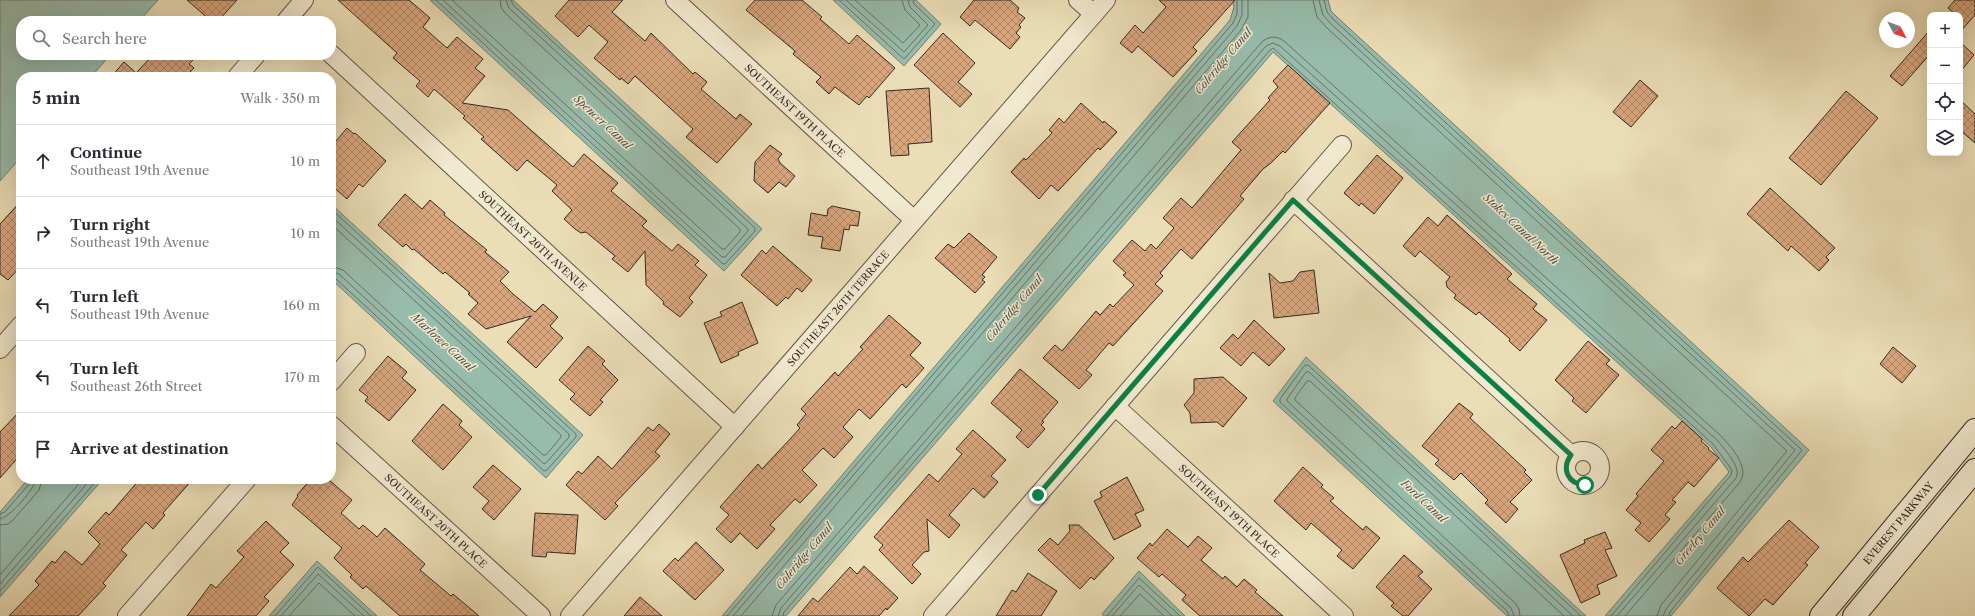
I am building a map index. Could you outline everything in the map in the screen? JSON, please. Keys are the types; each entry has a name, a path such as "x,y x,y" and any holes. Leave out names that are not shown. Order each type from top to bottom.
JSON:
{"street":[{"path":"293,16 304,0"},
{"name":"SOUTHEAST 19TH PLACE","path":"675,0 914,220"},
{"path":"1078,0 1094,14"},
{"name":"SOUTHEAST 26TH TERRACE","path":"570,616 1106,0"},
{"name":"SOUTHEAST 20TH AVENUE","path":"336,59 735,427"},
{"path":"241,72 252,60"},
{"path":"938,614 1115,406 1342,145"},
{"path":"1293,200 1571,455"},
{"path":"0,349 16,331"},
{"path":"336,376 356,353"},
{"name":"SOUTHEAST 19TH PLACE","path":"1115,406 1344,616"},
{"name":"SOUTHEAST 20TH PLACE","path":"336,430 541,616"},
{"name":"EVEREST PARKWAY","path":"1822,616 1975,430"},
{"path":"1854,616 1975,470"},
{"path":"127,616 243,484"}],"water":[{"path":"0,0 158,0 144,16 16,16 16,60 106,60 95,72 16,72 16,163 0,181"},
{"name":"Spencer Canal","path":"430,0 513,0 762,229 724,271"},
{"path":"833,0 916,0 941,24 904,66"},
{"path":"1232,0 1328,0 1331,11 1337,17 1809,450 1671,616 1605,616 1729,472 1711,447 1273,52 786,616 722,616 1230,20 1234,7"},
{"name":"Marlowe Canal","path":"336,209 583,435 546,478 336,284"},
{"name":"Ford Canal","path":"1306,357 1586,616 1507,616 1273,401"},
{"path":"24,484 99,484 0,597 0,512"},
{"path":"317,561 377,616 269,616"},
{"path":"1139,571 1185,616 1104,616 1102,614"}],"building":[{"path":"187,0 237,0 223,16 205,16"},
{"path":"338,0 409,0 430,18 423,27 447,48 457,37 483,59 475,68 485,76 462,103 508,110 573,167 584,154 618,183 611,191 647,221 642,226 672,251 678,244 699,261 695,265 707,275 689,298 693,302 680,317 663,304 664,302 646,285 645,251 628,272 612,259 615,256 586,232 581,233 575,229 564,219 572,210 552,191 557,185 527,160 517,171 481,139 484,137 463,118 465,116 434,89 428,97 416,86 420,81 393,58 397,53"},
{"path":"569,0 623,0 612,12 645,41 651,33 693,74 695,72 707,82 701,89 736,119 740,114 752,124 717,163 686,137 693,129 635,76 628,84 621,78 620,80 594,58 608,42 589,25 578,37 555,16"},
{"path":"755,0 802,0 822,17 820,19 849,44 857,35 895,68 869,98 867,96 859,105 835,87 829,94 816,82 821,77 793,54 795,51 746,10"},
{"path":"974,0 1010,0 1019,8 1017,12 1025,18 1019,25 1021,27 1016,33 1020,37 1010,49 975,20 970,26 960,17"},
{"path":"1159,0 1235,0 1193,47 1197,51 1173,77 1138,46 1132,53 1120,43 1135,25 1143,33 1166,7"},
{"path":"1955,0 1975,0 1975,15 1963,29 1963,12 1953,12 1948,8"},
{"path":"943,33 975,63 958,82 972,94 960,107 914,65"},
{"path":"1927,33 1927,57 1902,86 1890,76"},
{"path":"1963,45 1974,55 1963,68"},
{"path":"148,60 193,60 189,64 194,68 190,72 137,72"},
{"path":"124,62 135,72 115,72"},
{"path":"1288,65 1330,103 1285,153 1283,151 1263,169 1240,196 1244,199 1192,259 1181,249 1160,273 1163,276 1155,284 1163,291 1113,346 1109,343 1086,370 1092,375 1079,389 1043,358 1055,345 1062,351 1096,311 1100,315 1110,304 1113,307 1134,285 1123,275 1126,273 1113,261 1132,240 1145,251 1151,244 1156,249 1174,228 1163,218 1181,198 1192,208 1241,150 1232,142 1270,100 1268,98 1278,87 1273,81"},
{"path":"1640,80 1658,96 1631,127 1613,112"},
{"path":"929,88 932,142 908,144 909,155 891,156 886,91"},
{"path":"1846,91 1878,118 1821,185 1789,158"},
{"path":"1081,103 1103,123 1104,121 1117,132 1100,150 1098,148 1058,191 1051,185 1039,199 1011,172 1024,158 1026,160 1052,133 1049,130 1059,118 1064,123"},
{"path":"1963,103 1975,114 1975,143 1963,133"},
{"path":"347,128 354,134 355,133 386,161 363,187 359,184 347,199 336,189 336,141"},
{"path":"770,145 782,154 778,159 780,163 795,176 786,187 779,182 768,193 754,181 755,162"},
{"path":"1377,155 1403,178 1374,214 1361,203 1359,206 1344,193"},
{"path":"1770,188 1835,248 1826,257 1829,260 1819,271 1791,246 1788,251 1747,214"},
{"path":"405,194 422,209 430,200 445,213 444,215 487,250 485,252 509,272 500,281 513,294 535,312 543,304 558,317 550,326 563,338 536,368 507,342 531,316 486,329 468,314 478,303 468,294 470,293 445,272 443,274 414,249 412,250 406,244 403,247 378,225"},
{"path":"16,206 16,271 8,280 0,274 0,224"},
{"path":"832,206 860,212 858,226 850,225 849,230 844,229 840,251 821,248 823,237 808,235 811,213 827,216 828,209"},
{"path":"1447,215 1512,274 1507,279 1537,304 1533,309 1547,320 1520,351 1509,341 1510,339 1479,312 1476,315 1454,298 1456,295 1447,287 1446,282 1450,277 1420,251 1415,257 1403,246 1428,217 1438,226"},
{"path":"969,233 997,257 982,275 985,277 982,280 985,282 975,293 935,258 948,244 954,248"},
{"path":"773,246 812,280 802,292 797,288 788,299 786,297 777,306 741,275 762,250 766,254"},
{"path":"1314,270 1319,313 1274,318 1269,273 1280,283 1293,281 1300,272"},
{"path":"742,302 758,343 738,352 739,355 721,363 704,323 722,316 720,312"},
{"path":"889,315 921,343 910,355 924,368 906,388 902,384 870,419 859,409 843,427 853,437 834,458 823,448 802,470 817,485 800,503 795,499 770,525 775,529 757,549 740,533 731,543 716,529 729,515 720,507 758,464 762,469 800,428 797,425 806,414 801,409 835,372 838,376 863,349 860,347"},
{"path":"1254,320 1285,349 1269,366 1253,352 1241,366 1220,348 1233,334 1238,339"},
{"path":"1588,341 1610,360 1606,364 1619,375 1586,413 1572,401 1574,398 1555,380"},
{"path":"588,346 605,361 602,364 618,380 600,400 603,402 590,416 570,399 575,394 559,380"},
{"path":"1893,347 1916,366 1902,383 1880,364"},
{"path":"388,356 407,372 402,378 416,390 389,421 365,401 368,397 359,390"},
{"path":"1020,369 1058,402 1042,421 1044,422 1041,425 1045,429 1028,448 1016,437 1022,430 991,403"},
{"path":"1223,377 1247,398 1223,427 1217,422 1191,423 1190,413 1184,405 1194,393 1194,379"},
{"path":"1459,403 1473,414 1470,418 1526,470 1524,472 1532,480 1510,502 1518,509 1506,523 1485,503 1488,500 1461,473 1454,480 1435,464 1439,460 1422,446"},
{"path":"443,404 462,421 459,425 472,437 443,470 412,441"},
{"path":"16,415 16,460 0,478 0,432"},
{"path":"1682,421 1702,439 1701,441 1709,448 1708,449 1719,458 1694,487 1688,482 1672,500 1676,502 1665,515 1670,519 1649,542 1635,530 1641,523 1626,510 1638,496 1636,494 1664,461 1651,450 1672,426 1675,429"},
{"path":"659,424 670,434 655,452 660,456 615,503 618,506 605,520 566,485 578,471 582,474 598,456 612,469 648,427 653,431"},
{"path":"973,430 1006,460 991,476 998,482 984,498 973,488 949,515 960,525 949,538 927,519 929,551 924,552 912,565 921,574 912,584 879,550 883,545 874,537 929,474 938,482 962,454 956,449"},
{"path":"493,465 521,489 494,520 482,509 489,501 473,487"},
{"path":"1303,467 1323,485 1321,487 1334,498 1330,501 1363,530 1366,526 1380,538 1353,569 1337,556 1342,550 1311,523 1306,530 1274,501"},
{"path":"1127,477 1144,510 1135,514 1141,526 1114,540 1094,501 1102,497 1100,492"},
{"path":"136,484 189,484 163,513 165,515 153,529 146,522 121,550 127,555 103,583 106,586 78,616 9,616 39,585 35,581 52,561 55,563 65,551 82,565 100,544 88,532 106,512 109,515"},
{"path":"307,484 334,484 352,500 341,513 359,529 363,525 377,537 385,528 425,564 420,570 451,596 453,594 479,616 400,616 366,586 363,589 350,577 352,575 334,558 342,548 292,505 298,496 297,495"},
{"path":"535,513 578,515 575,554 547,552 546,557 532,556"},
{"path":"1789,520 1819,547 1805,563 1808,565 1773,605 1765,599 1749,616 1717,588 1743,557 1748,562"},
{"path":"266,521 289,543 280,552 294,565 264,597 269,601 256,616 187,616 211,584 216,588 244,557 237,551"},
{"path":"1069,525 1079,525 1114,558 1094,580 1091,577 1080,589 1038,550 1050,538 1058,545 1070,531"},
{"path":"1167,529 1188,547 1198,536 1212,548 1201,560 1223,579 1225,576 1237,587 1244,579 1257,590 1255,592 1283,616 1200,616 1182,600 1186,595 1162,574 1159,577 1137,558 1150,543 1152,546"},
{"path":"1605,532 1612,548 1605,550 1617,576 1597,585 1600,594 1581,603 1560,555 1585,543 1584,540"},
{"path":"696,542 724,570 695,600 663,571 675,558 678,561"},
{"path":"1404,555 1423,572 1418,576 1432,589 1408,616 1403,616 1391,606 1394,603 1376,587"},
{"path":"864,566 898,598 887,610 886,608 879,616 798,616 813,598 818,602 850,567 857,574"},
{"path":"1028,573 1057,591 1041,616 996,616 1012,590 1016,592"},
{"path":"640,597 662,616 624,616"}],"route":[{"path":"1038,495 1293,200 1571,455 1566,465 1567,475 1574,483 1585,485"}],"water label":[{"name":"Coleridge Canal","path":"1223,61"},
{"name":"Stokes Canal North","path":"1521,229"},
{"name":"Coleridge Canal","path":"1014,308"},
{"name":"Greeley Canal","path":"1700,536"},
{"name":"Coleridge Canal","path":"804,556"}]}
